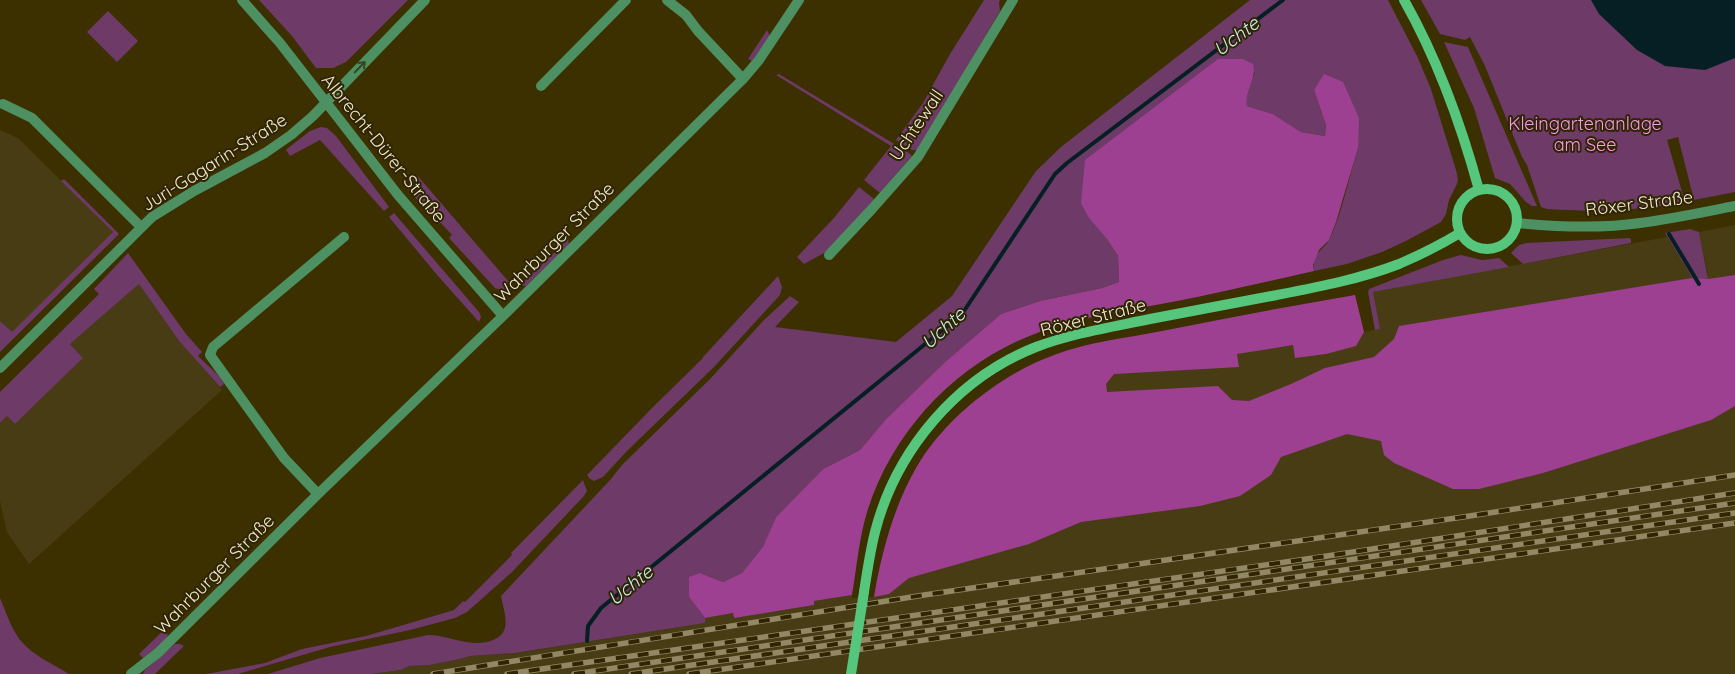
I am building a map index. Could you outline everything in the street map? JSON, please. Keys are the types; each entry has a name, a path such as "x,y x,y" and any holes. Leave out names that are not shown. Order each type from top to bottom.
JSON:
{"street":[{"name":"Albrecht-Dürer-Straße","path":"242,0 280,43 398,195 503,316"},
{"name":"Juri-Gagarin-Straße","path":"0,368 152,217 280,143 306,123 425,0"},
{"path":"541,86 626,0"},
{"path":"667,0 686,15 698,32 742,79"},
{"name":"Wahrburger Straße","path":"131,674 159,652 742,79 767,49 799,0"},
{"name":"Uchtewall","path":"829,255 918,156 1013,0"},
{"path":"1404,0 1431,53 1452,101 1467,145 1479,190"},
{"name":"Juri-Gagarin-Straße","path":"3,104 32,118 141,228"},
{"path":"1491,189 1507,196 1514,206 1517,223 1514,233 1508,242 1493,249 1482,249 1471,246 1460,233 1456,218 1459,207 1469,194 1479,190 1491,189"},
{"name":"Röxer Straße","path":"1517,223 1547,226 1616,226 1735,206"},
{"name":"Röxer Straße","path":"851,674 877,524 891,487 918,440 941,413 965,390 991,371 1036,347 1082,333 1308,289 1359,277 1405,261 1460,233"},
{"path":"318,494 284,458 210,355 213,347 344,237"}],"shaded area":[{"path":"1218,59 1243,59 1253,64 1254,70 1247,95 1247,106 1273,114 1301,132 1325,136 1326,125 1314,90 1324,74 1343,82 1359,118 1358,148 1336,222 1329,240 1319,250 1313,265 1314,271 1054,327 1008,346 981,361 956,380 933,402 912,426 894,452 879,480 868,509 860,541 852,595 814,601 814,605 734,618 733,613 705,618 689,597 689,577 700,573 723,582 742,573 763,547 776,517 823,469 860,450 886,419 945,362 1001,314 1040,301 1102,288 1119,282 1118,256 1107,239 1089,218 1081,203 1085,160"},
{"path":"0,130 18,138 113,232 12,333 0,321"},
{"path":"1735,225 1735,674 371,674 401,670 408,666 429,665 470,656 516,653 705,623 705,618 733,613 733,618 814,605 814,601 852,595 852,598 889,594 997,411 1355,295 1364,332 1379,329 1372,292 1667,237 1692,278 1708,275 1699,232"},
{"path":"1735,275 1735,406 1711,420 1543,473 1479,489 1453,489 1394,463 1384,455 1381,441 1347,434 1281,457 1271,475 1240,496 1200,506 1081,522 1029,544 909,578 889,594 874,597 880,564 895,514 908,483 928,450 958,416 994,386 1034,363 1054,355 1107,341 1355,295 1364,332 1356,346 1326,354 1295,358 1293,345 1237,354 1239,367 1114,374 1106,384 1107,392 1218,386 1232,400 1249,401 1325,368 1374,357 1394,339 1399,326 1692,278 1708,279"},
{"path":"139,284 179,341 222,390 29,564 7,532 0,501 0,423 7,416 15,424 83,358 70,344"}],"green space":[{"path":"259,0 408,0 346,62 333,68 316,68 292,36"},
{"path":"984,0 1000,0 1000,11 918,150 912,150 896,140 923,103 950,54"},
{"path":"1250,0 1388,0 1418,58 1431,89 1456,170 1457,184 1449,200 1446,214 1441,222 1382,252 1347,264 1314,271 1314,260 1330,238 1339,216 1358,148 1314,90 1326,125 1325,136 1301,132 1273,114 1247,106 1245,97 1255,72 1107,239 1118,256 1119,282 1102,288 1040,301 1001,314 945,362 886,419 860,450 823,469 776,517 763,548 742,573 723,582 700,573 689,597 705,618 705,623 515,653 470,656 429,665 409,666 401,670 371,674 268,674 320,658 428,635 477,643 499,637 503,632 506,621 501,596 622,465 710,379 764,320 790,296 799,302 775,327 896,342 952,296 1036,171 1061,147"},
{"name":"Kleingartenanlage am See","path":"1421,0 1735,0 1735,192 1694,200 1678,137 1667,140 1685,202 1616,210 1565,210 1541,207 1527,165 1485,66 1470,37 1465,40 1440,34"},
{"path":"108,11 138,41 117,62 87,32"},
{"path":"767,30 770,36 752,61 748,59"},
{"path":"1444,42 1468,47 1537,206 1532,206 1526,202 1510,184 1495,178 1474,108"},
{"path":"779,74 912,156 880,193 864,180 891,146 776,75"},
{"path":"321,127 327,128 336,136 389,207 384,211 320,140 290,156 286,150 288,148 310,131"},
{"path":"417,175 514,288 503,291 495,288 449,238 452,235 441,223 438,224 406,187"},
{"path":"64,179 119,234 0,352 0,321 12,332 113,232 61,181"},
{"path":"859,187 874,199 870,205 824,253 804,264 797,257 833,219"},
{"path":"394,213 479,312 481,317 479,322 389,217"},
{"path":"1690,229 1699,232 1708,279 1692,278 1665,233"},
{"path":"1629,238 1631,243 1523,264 1511,253 1519,245 1526,243"},
{"path":"568,239 569,244 526,286 521,285"},
{"path":"128,253 186,334 202,352 198,356 219,376 224,384 220,387 179,341 139,284 70,344 83,358 15,424 7,416 0,423 0,392 99,294 94,289"},
{"path":"1461,255 1482,260 1499,258 1509,267 1373,292 1380,329 1375,330 1369,289 1443,260"},
{"path":"778,276 782,287 780,295 714,367 627,451 603,477 594,481 590,479 587,475 703,358"},
{"path":"583,480 587,491 584,496 512,572 467,612 455,618 410,630 330,647 238,674 206,674 265,663 302,649 366,636 454,610 463,601 465,602 512,555 511,553"},
{"path":"0,598 11,625 20,640 37,655 69,674 0,674"},
{"path":"165,629 168,636 163,643 143,658 139,654"},
{"path":"175,644 184,646 155,674 143,674 145,670"}],"water":[{"path":"1591,0 1735,0 1735,58 1705,70 1665,66 1637,50 1599,14"}],"waterway":[{"name":"Uchte","path":"587,641 588,626 601,608 962,314 1055,174 1283,0"},
{"path":"1669,234 1699,284"}],"railway":[{"path":"433,674 924,595 1463,517 1735,475"},
{"path":"507,674 1327,556 1735,493"},
{"path":"574,674 1735,503"},
{"path":"631,674 1735,513"},
{"path":"689,674 1735,523"}]}
